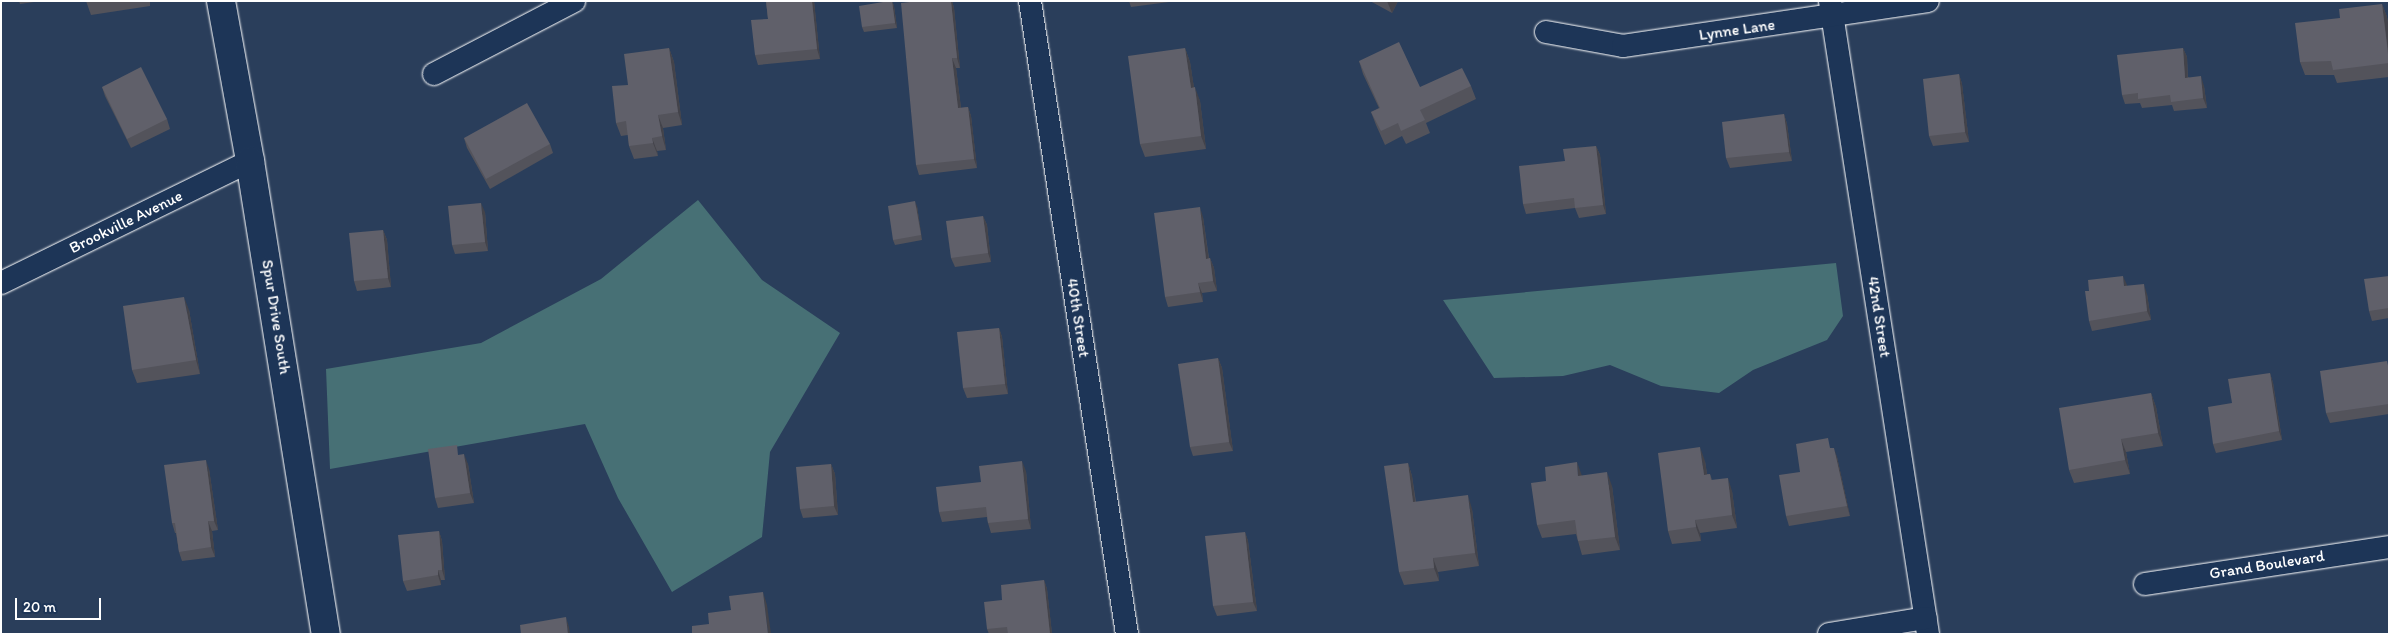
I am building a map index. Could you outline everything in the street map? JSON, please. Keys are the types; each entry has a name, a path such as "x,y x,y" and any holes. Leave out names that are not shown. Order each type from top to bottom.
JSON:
{"street":[{"name":"Spur Drive South","path":"221,1 250,161 326,634"},
{"path":"434,74 574,1"},
{"name":"40th Street","path":"1030,1 1127,634"},
{"name":"Lynne Lane","path":"1546,32 1623,46 1831,9 1928,1"},
{"name":"42nd Street","path":"1831,9 1927,626"},
{"name":"Brookville Avenue","path":"1,284 250,161"},
{"name":"Grand Boulevard","path":"2145,584 2389,546"},
{"path":"1829,634 1927,626"}],"green space":[{"path":"698,200 762,280 840,333 770,452 762,537 672,592 618,498 585,424 330,469 326,369 481,343 601,279"},
{"path":"1836,263 1843,316 1827,340 1753,370 1719,393 1661,386 1610,365 1563,376 1494,378 1443,300"}],"building":[{"path":"766,1 812,1 817,49 755,55 751,20 768,19"},
{"path":"892,1 895,23 862,27 859,6"},
{"path":"951,1 957,58 952,58 958,108 968,107 974,159 916,165 901,3"},
{"path":"2382,4 2389,63 2333,70 2331,61 2300,62 2295,23 2340,18 2339,9"},
{"path":"1399,42 1420,87 1462,68 1471,86 1420,110 1425,120 1401,131 1398,123 1381,131 1371,112 1380,108 1359,61"},
{"path":"669,48 678,112 658,115 662,136 652,138 653,143 629,146 626,121 616,123 612,86 628,85 624,54"},
{"path":"1185,48 1191,88 1195,87 1201,136 1140,144 1128,56"},
{"path":"2183,48 2185,78 2201,76 2203,98 2171,102 2170,95 2138,99 2138,93 2122,95 2117,55"},
{"path":"141,67 167,119 127,139 102,87"},
{"path":"1959,74 1965,132 1929,136 1923,79"},
{"path":"527,103 550,144 486,179 464,138"},
{"path":"1784,114 1789,152 1726,158 1722,122"},
{"path":"1596,146 1603,205 1575,208 1574,198 1523,204 1519,166 1565,161 1563,149"},
{"path":"915,201 921,235 893,240 888,206"},
{"path":"481,203 485,242 452,245 448,206"},
{"path":"1200,207 1206,259 1210,258 1213,281 1198,283 1200,292 1165,297 1154,213"},
{"path":"983,216 988,253 951,258 946,221"},
{"path":"383,230 388,278 354,281 349,233"},
{"path":"2123,276 2124,286 2144,284 2147,311 2089,321 2085,291 2089,291 2088,280"},
{"path":"2389,276 2389,308 2369,311 2364,279"},
{"path":"184,297 196,360 132,370 123,306"},
{"path":"999,328 1005,384 963,388 957,332"},
{"path":"1218,358 1229,442 1190,447 1178,364"},
{"path":"2387,361 2389,370 2389,404 2326,413 2320,371"},
{"path":"2270,373 2279,431 2213,444 2208,407 2232,403 2228,379"},
{"path":"2151,393 2158,433 2121,439 2125,460 2069,470 2059,408"},
{"path":"1828,438 1830,448 1834,448 1847,506 1786,516 1779,475 1800,472 1796,444"},
{"path":"457,445 458,455 464,454 470,493 435,498 428,449"},
{"path":"1700,447 1704,475 1710,474 1711,480 1728,478 1732,515 1695,520 1696,527 1668,531 1658,453"},
{"path":"206,460 214,521 208,521 211,547 179,552 175,523 172,523 164,465"},
{"path":"1022,461 1028,519 988,523 986,507 939,512 936,487 981,482 979,466"},
{"path":"1577,462 1578,476 1607,472 1615,537 1578,541 1575,520 1537,525 1531,483 1546,481 1545,467"},
{"path":"1408,463 1413,502 1468,495 1475,553 1433,558 1434,568 1399,572 1384,466"},
{"path":"831,464 834,506 800,509 796,467"},
{"path":"439,531 442,570 438,570 438,575 403,581 398,535"},
{"path":"1245,532 1253,602 1213,606 1205,536"},
{"path":"1044,580 1050,634 1008,634 1007,627 987,629 984,602 1002,600 1001,585"},
{"path":"763,592 768,634 692,634 692,626 709,624 708,613 731,610 729,596"},
{"path":"566,617 568,634 521,634 520,625"}]}
